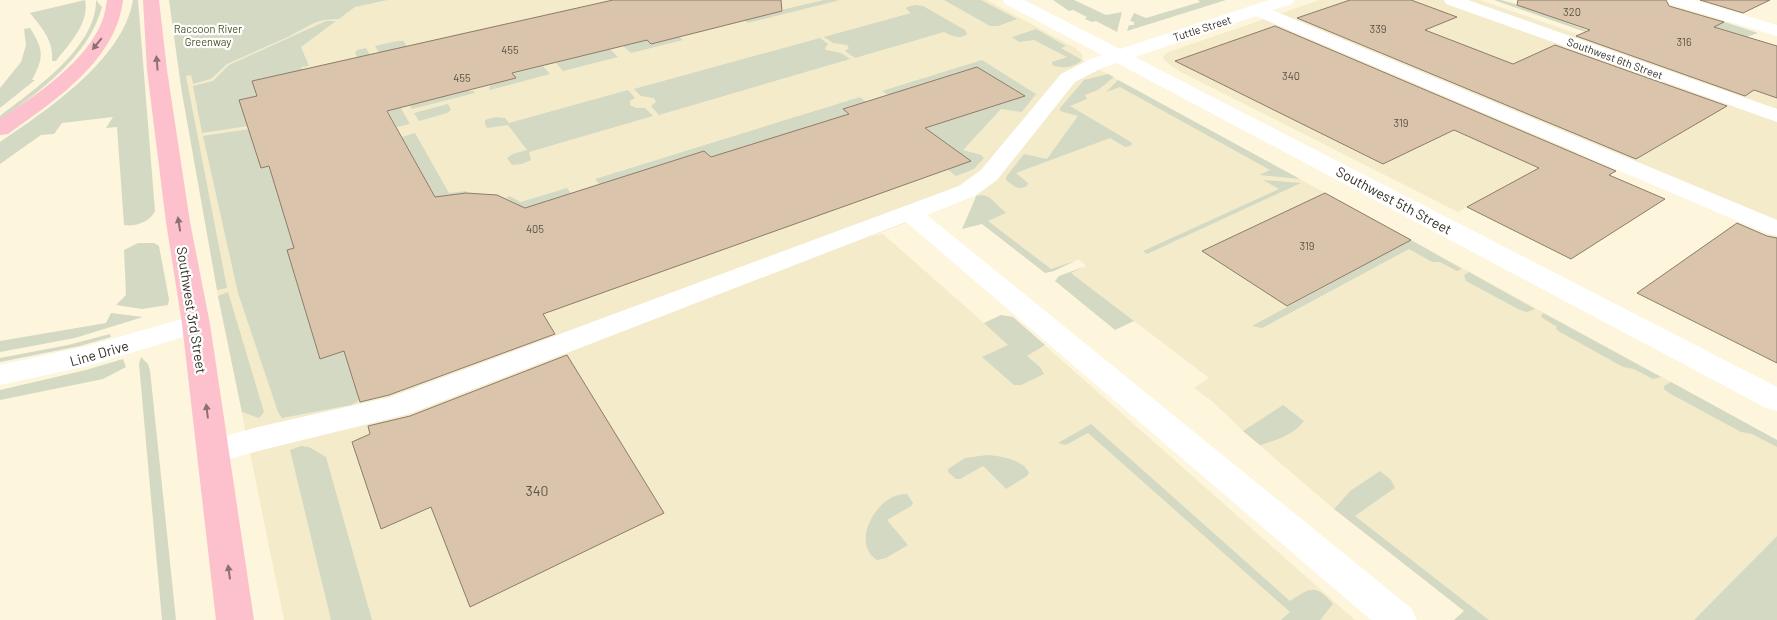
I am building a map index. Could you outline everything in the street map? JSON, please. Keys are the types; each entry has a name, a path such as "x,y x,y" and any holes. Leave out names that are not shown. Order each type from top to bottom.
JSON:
{"main road":[{"path":"0,129 34,106 65,80 88,56 103,37 112,19 116,0"},
{"name":"Southwest 3rd Street","path":"151,0 157,70 178,222 196,324 235,620"}],"street":[{"name":"Southwest 5th Street","path":"1012,0 1777,400"},
{"name":"Tuttle Street","path":"212,452 272,434 365,416 398,406 911,214 967,191 979,184 1068,78 1085,68 1118,56 1286,0"},
{"name":"Southwest 6th Street","path":"1452,0 1777,116"},
{"path":"1676,0 1777,31"},
{"path":"1257,10 1777,229"},
{"path":"911,214 1398,620"},
{"name":"Line Drive","path":"0,376 88,356 196,324"}],"shaded area":[{"path":"388,0 987,0 1075,48 1082,54 1082,60 1777,440 1777,536 1694,620 1489,620 1355,516 1395,488 1350,491 1334,509 1243,431 1213,402 1194,388 1209,378 1071,273 1085,267 1085,264 1075,260 1052,270 988,221 976,196 872,236 883,234 984,323 1001,315 1013,317 1355,620 284,620 218,296 181,87 186,76 191,75 193,84 211,79 227,64 288,37 314,23 339,19 355,7"},
{"path":"1320,0 1480,0 1713,81 1777,47 1777,238 1577,152 1458,212 1177,70 1164,60 1163,56 1168,52"}],"green space":[{"path":"85,0 86,9 77,33 56,61 52,61 49,41 30,13"},
{"path":"96,0 102,7 95,25 74,57 46,85 0,120 0,116 46,80 75,51 94,17"},
{"path":"133,0 138,0 155,211 146,221 124,225 117,127 106,128 113,117 62,123 54,134 41,135 0,164 0,142 60,99 99,63 115,43 126,22"},
{"name":"Raccoon River Greenway","path":"169,0 388,0 355,7 339,19 314,23 288,37 227,64 211,79 193,84 191,75 186,76 227,288 217,290 181,87"},
{"path":"824,0 840,0 748,23 743,19"},
{"path":"944,0 981,0 1017,19 998,26 990,26"},
{"path":"1053,0 1074,0 1106,15 1122,12 1117,32 1096,21 1092,22 1085,19 1087,17 1073,10 1069,11"},
{"path":"1198,0 1226,0 1127,31 1129,25 1134,25 1134,22 1130,21 1134,13 1146,18 1200,2"},
{"path":"1494,0 1522,6 1594,33 1591,34"},
{"path":"923,6 965,30 967,34 958,37 944,32 855,58 845,51 849,48 847,45 833,43 824,37 911,13 906,9 907,7"},
{"path":"1678,15 1716,24 1722,21 1758,33 1747,37"},
{"path":"326,21 336,21 301,47 309,66 301,67 302,70 252,81 257,96 248,126 202,133 193,86 213,81 229,65"},
{"path":"30,28 38,42 41,54 39,65 32,80 35,80 0,108 0,88 21,62 26,45 24,29"},
{"path":"1036,29 1066,46 1061,48 1082,60 1068,67 1052,65 1052,62 1067,57 1034,40 1019,42 1012,37"},
{"path":"679,37 683,40 631,53 623,46 647,40 652,44"},
{"path":"820,38 828,44 825,48 826,50 841,53 850,59 659,115 651,106 656,102 654,98 641,96 634,89"},
{"path":"404,41 407,47 467,91 474,91 475,93 412,109 375,46"},
{"path":"366,48 410,124 397,127 355,53 357,50"},
{"path":"610,49 618,57 563,71 556,63"},
{"path":"982,60 1036,94 1022,112 1001,109 963,150 981,155 984,158 974,169 956,176 947,169 970,160 925,128 1025,96 977,67 888,95 882,91"},
{"path":"543,66 550,74 490,90 489,87 492,84 515,78 512,74"},
{"path":"1108,74 1114,77 1098,90 1085,95 1087,99 1070,106 1131,142 1132,145 1125,147 1110,138 1016,173 1028,183 1027,186 1015,187 1006,180 1006,177 1024,154 1047,159 1078,116 1060,111 1060,108 1084,80"},
{"path":"1118,80 1300,179 1259,175 1270,170 1120,87 1106,92"},
{"path":"628,90 635,98 630,101 630,105 636,108 645,108 653,116 529,152 531,160 522,164 512,165 507,158 527,150 508,125 487,128 485,124 485,120 495,117 505,118 509,123"},
{"path":"860,97 866,102 843,109 849,114 711,157 704,151 599,184 595,179"},
{"path":"448,104 451,110 447,113 419,121 414,113"},
{"path":"249,129 261,168 269,166 294,248 287,250 320,359 344,351 359,399 351,405 282,418 278,412 238,293 203,136"},
{"path":"415,133 449,193 467,191 466,193 436,198 402,137"},
{"path":"1263,180 1301,183 1147,254 1143,251 1279,189"},
{"path":"567,188 571,193 522,209 516,203 506,198 509,196 521,202"},
{"path":"976,196 989,197 1006,213 988,221 1051,269 1077,260 1054,271 1045,273 982,224 962,229"},
{"path":"1411,240 1462,269 1457,271 1440,262 1432,262 1409,249 1262,328 1252,326"},
{"path":"138,243 154,243 159,246 169,299 168,305 142,309 116,305 126,295 124,250"},
{"path":"1086,266 1071,273 1134,321 1115,330 1055,281 1059,276"},
{"path":"1469,272 1535,309 1527,312 1520,310 1466,281 1464,275"},
{"path":"228,292 264,412 259,418 242,412 218,296"},
{"path":"111,313 143,317 75,338 0,352 0,341 106,323"},
{"path":"1543,313 1661,377 1653,379 1634,369 1623,367 1560,332 1556,329 1557,327 1541,317"},
{"path":"1001,315 1013,317 1045,345 1027,356 1040,367 1044,374 1021,385 1014,385 982,357 1008,345 984,323"},
{"path":"110,334 111,337 80,346 0,362 0,358 68,345"},
{"path":"141,357 148,364 150,370 176,620 162,620 139,364"},
{"path":"123,359 126,367 103,379 0,400 0,390 86,370"},
{"path":"1671,382 1777,440 1777,447 1752,434 1741,432 1669,393 1664,389 1664,386"},
{"path":"1283,405 1304,421 1290,433 1260,445 1243,431"},
{"path":"1091,424 1290,601 1303,593 1317,590 1333,604 1320,620 1281,620 1290,612 1088,433 1066,445 1058,443"},
{"path":"301,446 309,447 326,457 372,620 331,620 290,450"},
{"path":"987,455 1017,461 1029,473 1006,489 983,466 960,479 956,479 948,472 948,469 965,458"},
{"path":"1380,471 1391,480 1395,488 1355,516 1489,620 1454,620 1464,611 1334,509 1350,491"},
{"path":"907,494 913,503 911,506 887,520 908,545 886,558 877,560 869,552 866,542 871,520 886,501 896,496"},
{"path":"1777,536 1777,620 1694,620"}],"building":[{"path":"613,0 781,0 782,11 651,44 647,40 512,73 516,78 387,111 435,197 466,193 497,195 525,208 704,151 711,157 849,114 843,109 977,67 1025,96 925,128 971,161 543,314 555,334 389,395 360,402 344,351 320,359 287,250 294,248 269,166 261,168 239,100 257,96 252,81"},
{"path":"1350,0 1411,0 1457,17 1425,30 1513,64 1555,45 1727,106 1636,159 1297,18"},
{"path":"1518,0 1666,0 1669,6 1724,22 1714,27 1777,46 1777,98 1754,90 1745,96 1576,36 1590,30 1517,5"},
{"path":"1700,0 1770,0 1743,13"},
{"path":"1275,26 1616,171 1609,175 1665,199 1571,259 1467,207 1539,168 1454,130 1383,164 1175,61"},
{"path":"1325,193 1411,240 1287,306 1202,251"},
{"path":"1737,223 1767,236 1777,238 1777,363 1637,293"},
{"path":"567,355 664,513 470,607 431,507 381,529 352,442 370,434 368,426 410,416"}]}
